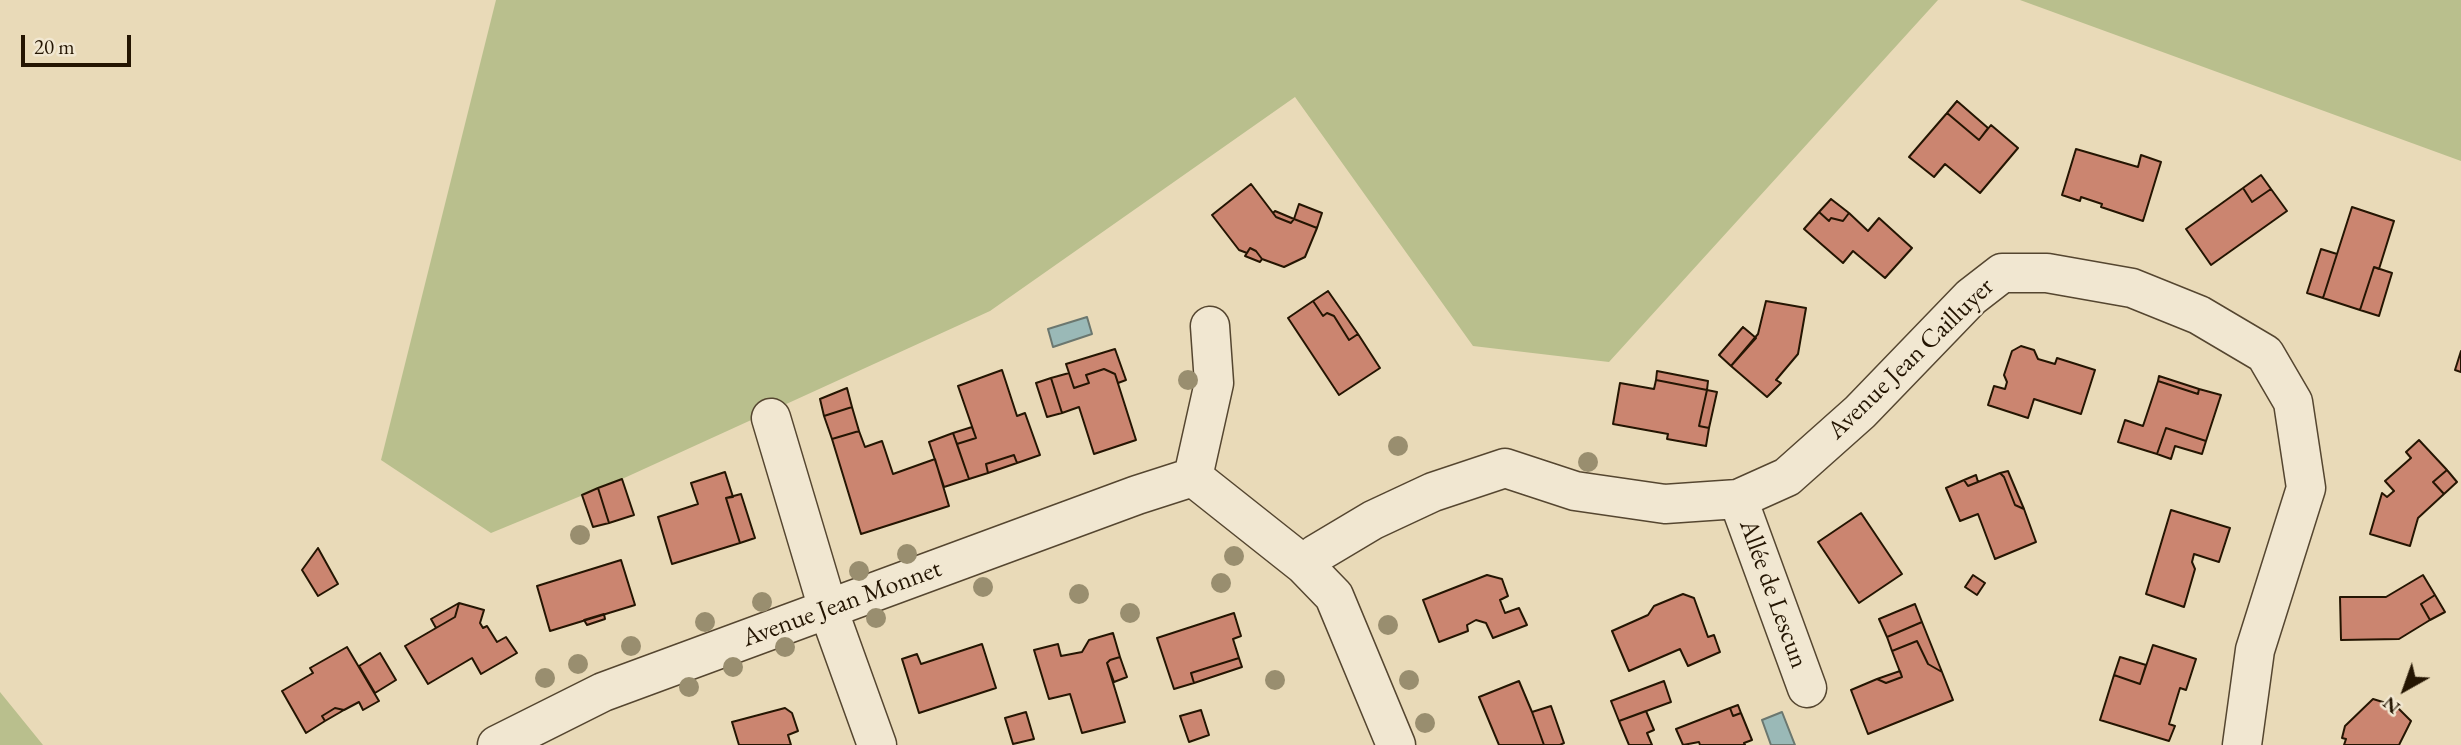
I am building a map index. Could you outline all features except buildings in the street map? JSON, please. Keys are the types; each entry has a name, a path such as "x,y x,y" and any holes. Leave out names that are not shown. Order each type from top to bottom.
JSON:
{"street":[{"name":"Avenue Jean Cailluyer","path":"1304,565 1316,554 1385,514 1433,492 1506,468 1575,491 1665,504 1738,499 1787,477 1860,412 1971,297 2001,273 2047,273 2132,288 2199,315 2265,354 2293,402 2306,488 2255,650 2242,745"},
{"path":"1210,326 1214,383 1193,477 1304,565 1334,596 1396,745"},
{"path":"771,418 828,608 877,745"},
{"name":"Avenue Jean Monnet","path":"496,745 603,692 1137,495 1193,477"},
{"name":"Allée de Lescun","path":"1738,499 1807,688"}],"green space":[{"path":"496,0 1938,0 1609,362 1473,346 1295,97 990,311 622,479 491,533 381,460"},
{"path":"2020,0 2461,0 2461,161"},
{"path":"0,692 43,745 0,745"}],"water":[{"path":"1087,317 1092,334 1053,347 1048,329"},
{"path":"1782,712 1795,745 1771,745 1762,720"}]}
